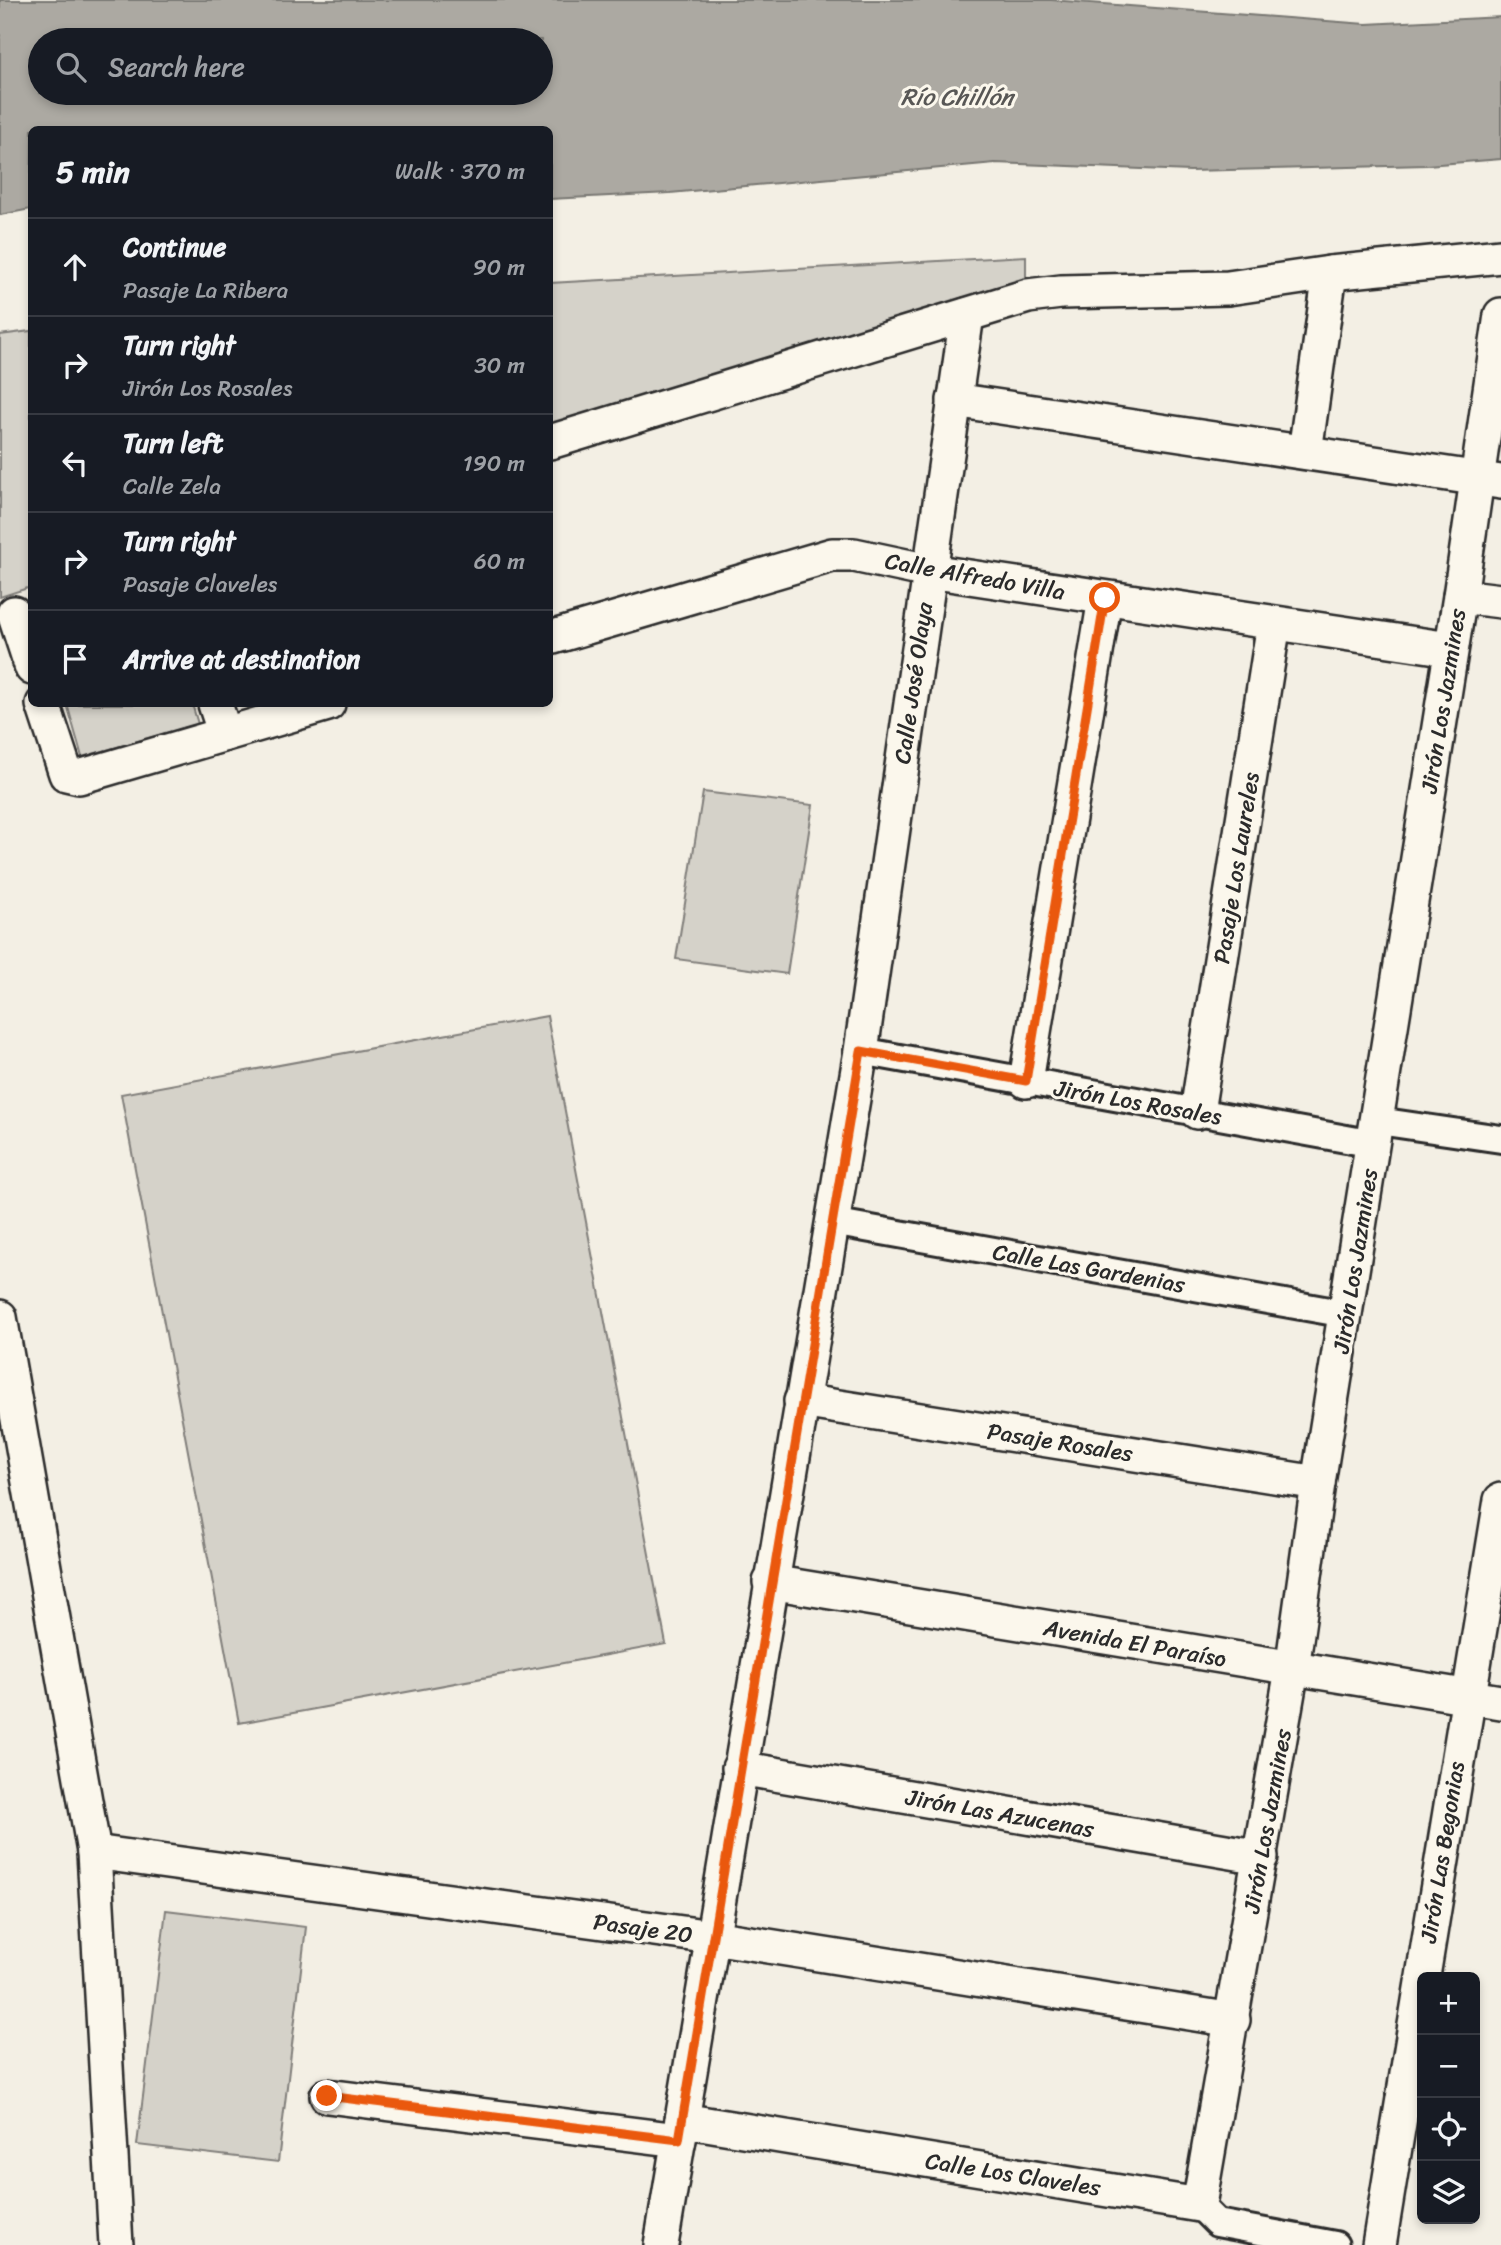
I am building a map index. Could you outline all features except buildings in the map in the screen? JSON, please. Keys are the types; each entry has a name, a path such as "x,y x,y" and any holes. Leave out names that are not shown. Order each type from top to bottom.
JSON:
{"street":[{"path":"553,441 1028,296 1061,292 1228,288 1330,273 1501,256"},
{"path":"1305,452 1330,273"},
{"name":"Calle José Olaya","path":"661,2245 861,1051 967,315"},
{"name":"Jirón Los Jazmines","path":"1199,2205 1292,1669 1318,1483 1376,1133 1450,649 1489,480 1501,315"},
{"path":"954,400 1489,480"},
{"name":"Calle Alfredo Villa","path":"553,637 832,555 854,555 929,571 1450,649"},
{"path":"1461,596 1501,601"},
{"path":"1026,1081 1105,598"},
{"path":"15,612 28,655"},
{"name":"Pasaje Los Laureles","path":"1197,1112 1274,623"},
{"path":"44,707 66,774 79,778 220,719 306,707"},
{"name":"Jirón Los Rosales","path":"861,1051 1197,1112 1376,1133 1501,1139"},
{"name":"Calle Las Gardenias","path":"832,1222 1346,1314"},
{"path":"0,1317 94,1852 116,2245"},
{"name":"Pasaje Rosales","path":"801,1401 1318,1483"},
{"name":"Jirón Las Begonias","path":"1379,2245 1501,1500"},
{"name":"Avenida El Paraíso","path":"770,1582 1501,1702"},
{"name":"Jirón Las Azucenas","path":"739,1769 1261,1857"},
{"name":"Pasaje 20","path":"94,1852 712,1937 1233,2020"},
{"name":"Calle Los Claveles","path":"327,2096 681,2130 1199,2205 1217,2224 1335,2245"}],"shaded area":[{"path":"1026,256 1026,283 553,428 553,283"},
{"path":"28,331 28,588 0,597 0,335"},
{"path":"68,707 193,707 198,724 82,757"},
{"path":"703,792 813,805 787,974 676,959"},
{"path":"547,1016 666,1644 239,1723 121,1094"},
{"path":"166,1910 306,1927 278,2162 137,2145"}],"water":[{"name":"Río Chillón","path":"0,0 1051,0 1366,24 1501,17 1501,159 1427,165 1190,171 995,163 670,193 553,199 553,126 28,126 28,210 0,215"}],"route":[{"path":"327,2096 679,2140 770,1582 861,1051 1026,1081 1105,598"}]}
